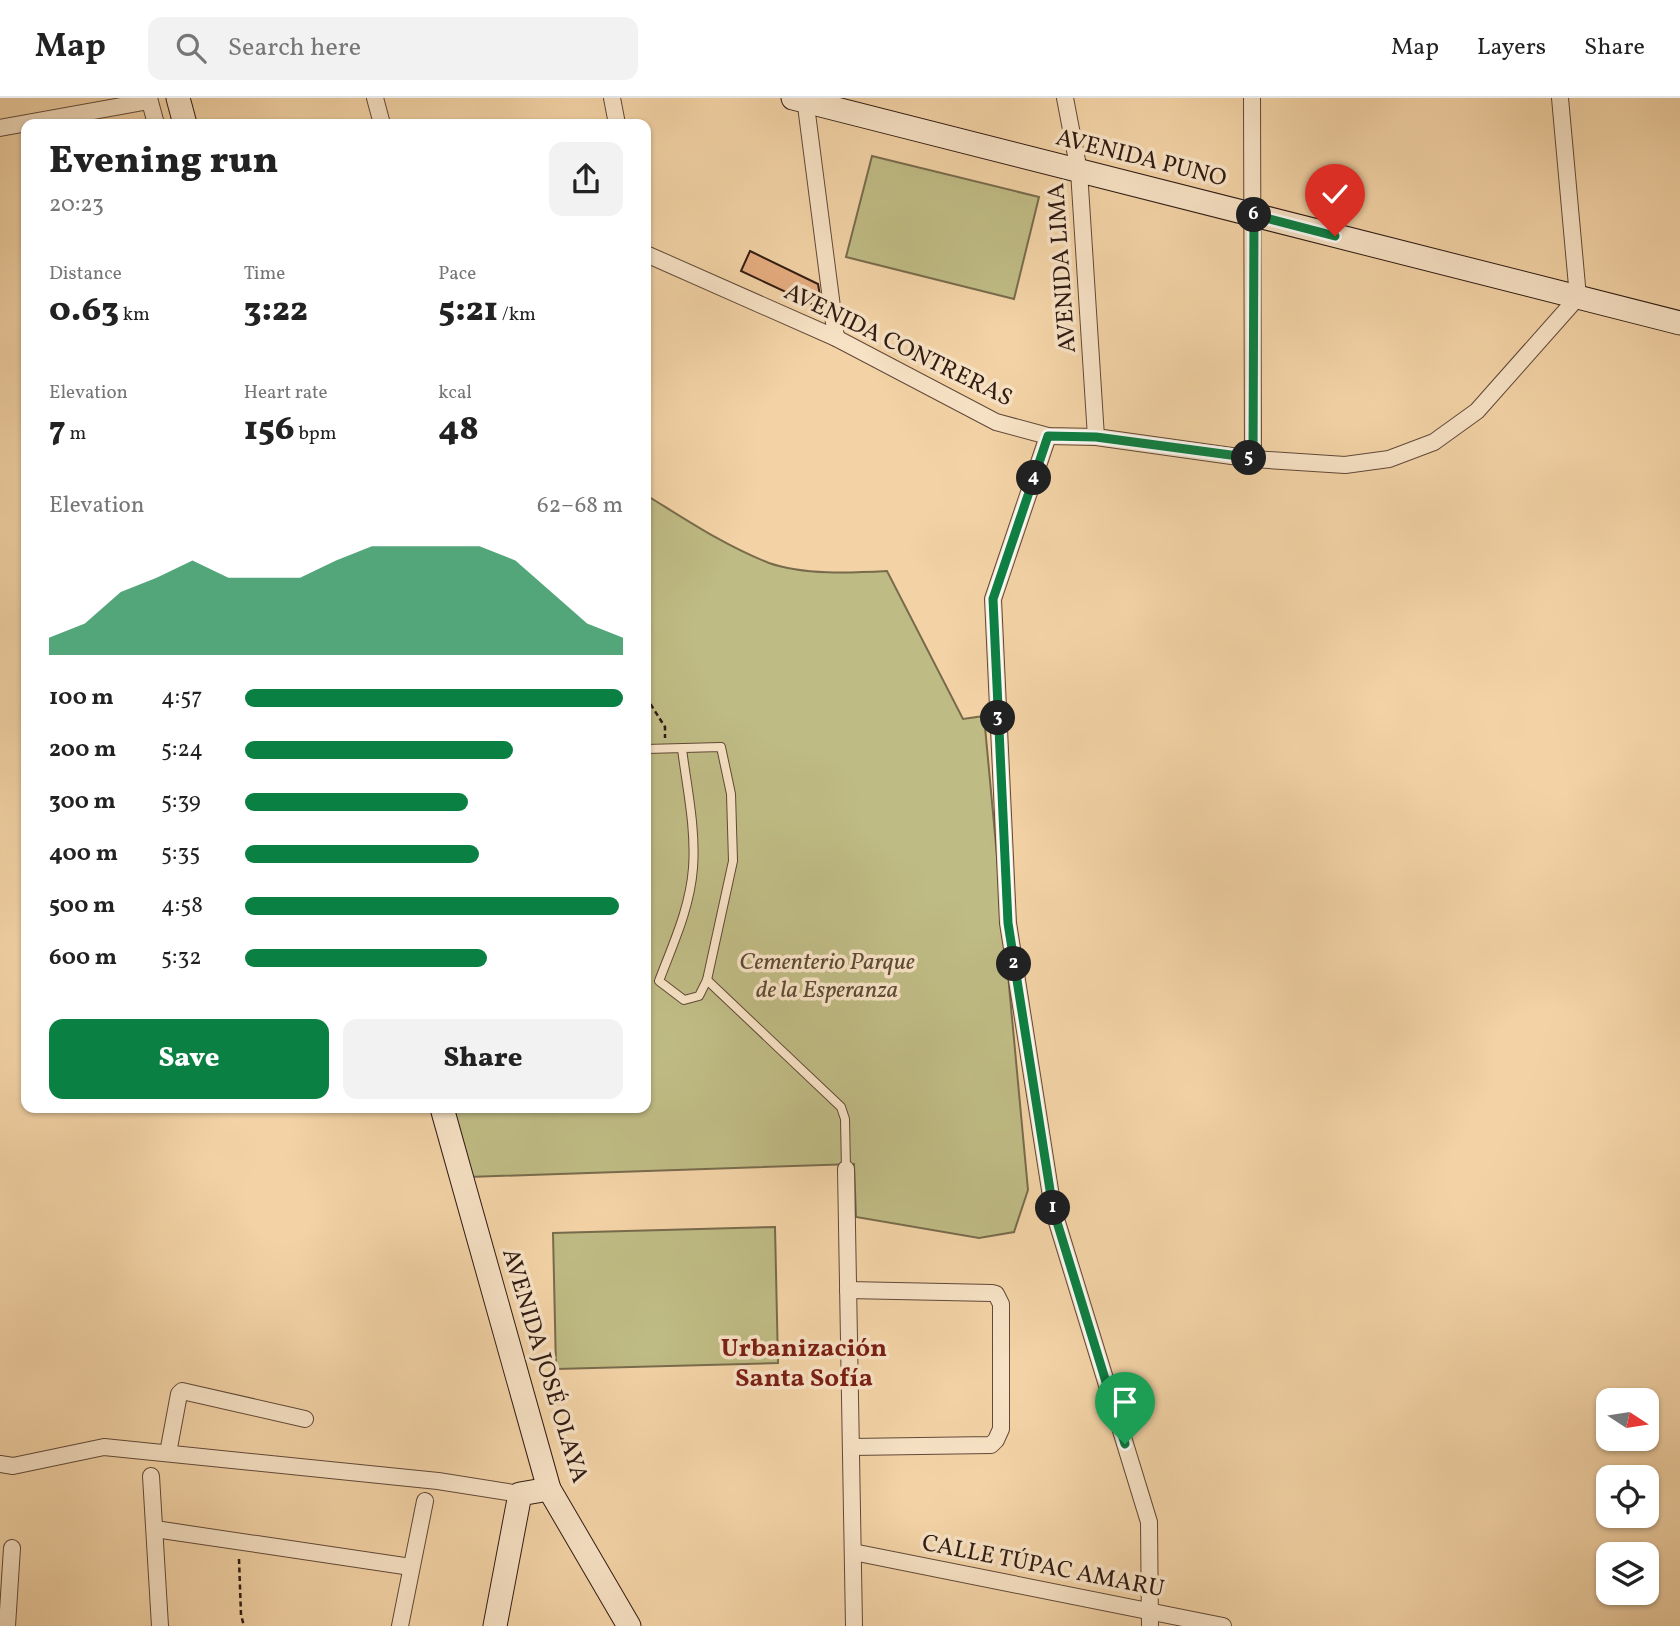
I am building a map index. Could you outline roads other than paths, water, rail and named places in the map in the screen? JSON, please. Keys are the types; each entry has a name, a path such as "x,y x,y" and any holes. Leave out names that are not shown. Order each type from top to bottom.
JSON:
{"street":[{"path":"178,98 184,119"},
{"path":"376,98 381,119"},
{"path":"612,98 616,119"},
{"name":"AVENIDA LIMA","path":"1065,98 1079,171 1096,437"},
{"path":"1252,98 1253,458"},
{"path":"1560,98 1578,297"},
{"path":"46,119 149,99 155,119"},
{"path":"801,99 836,338"},
{"name":"AVENIDA PUNO","path":"801,99 1680,323"},
{"path":"0,128 21,124"},
{"name":"AVENIDA CONTRERAS","path":"651,256 836,338 996,422 1048,436 1096,437 1253,458 1345,465 1389,459 1434,442 1477,411 1578,297"},
{"path":"1048,436 993,599 1008,923 1053,1209 1149,1522 1150,1619"},
{"name":"AVENIDA JOSÉ OLAYA","path":"443,1113 549,1489 629,1626"},
{"path":"846,1169 854,1626"},
{"path":"848,1290 992,1293 996,1294 1001,1304 1001,1429 991,1445 851,1447"},
{"path":"168,1453 179,1394 182,1391 305,1419"},
{"path":"0,1464 13,1466 104,1447 438,1481 520,1494 549,1489"},
{"path":"151,1476 160,1626"},
{"path":"495,1626 520,1494"},
{"path":"400,1626 425,1501"},
{"path":"155,1529 411,1567"},
{"path":"7,1626 12,1548"},
{"name":"CALLE TÚPAC AMARU","path":"853,1552 1150,1619 1223,1626"}],"lane":[{"path":"651,749 720,747 731,794 733,861 707,980 699,996 684,1000 659,981 685,912 693,867 682,749"},
{"path":"707,980 841,1107 845,1119 846,1169"}],"district":[{"name":"Urbanización Santa Sofía","path":"804,1364"}],"park label":[{"name":"Cementerio Parque de la Esperanza","path":"827,977"}]}
